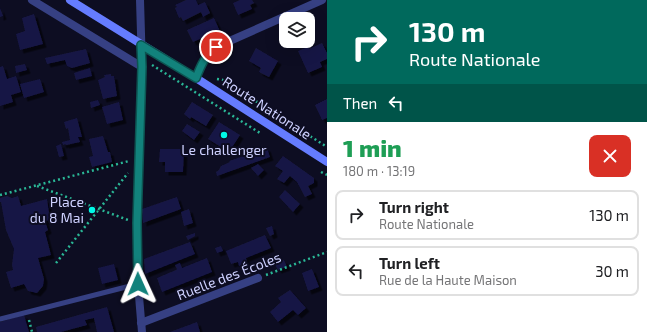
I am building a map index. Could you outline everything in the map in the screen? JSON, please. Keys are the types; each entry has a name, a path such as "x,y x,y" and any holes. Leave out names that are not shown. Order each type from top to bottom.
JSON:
{"main road":[{"name":"Route Nationale","path":"70,0 196,78 327,162"}],"street":[{"path":"32,0 142,67"},
{"path":"140,0 142,67 137,223 138,284 142,332"},
{"path":"196,78 208,53 216,47 322,0"},
{"name":"Ruelle des Écoles","path":"141,323 258,278"}],"lane":[{"path":"0,319 138,284"}],"path":[{"path":"160,70 261,134"},
{"path":"196,78 223,80 327,147"},
{"path":"0,195 139,158"},
{"path":"56,263 139,158"},
{"path":"320,171 327,175"},
{"path":"37,186 137,223"},
{"name":"Ruelle des Écoles","path":"258,278 327,252"},
{"path":"27,312 32,332"}],"building":[{"path":"186,0 196,0 198,5 205,2 210,13 203,17 201,12 183,21 181,17 179,18 175,8 177,7 175,5"},
{"path":"240,0 252,0 254,3 250,5 252,9 238,15 233,3"},
{"path":"0,8 3,16 0,17"},
{"path":"34,14 43,44 20,50 16,34 25,31 22,18"},
{"path":"214,18 222,36 210,41 207,36 193,42 187,30"},
{"path":"322,43 327,53 327,59 320,62 322,67 308,73 298,51 306,48 315,48 315,46"},
{"path":"256,48 278,61 269,77 259,72 261,68 249,61"},
{"path":"86,49 90,63 72,68 67,66 65,60 47,64 45,58"},
{"path":"25,64 27,70 16,73 15,66"},
{"path":"3,66 7,79 16,76 21,92 11,95 13,102 0,106 0,67"},
{"path":"90,68 92,76 76,80 74,73"},
{"path":"111,74 111,76 114,76 117,96 103,99 98,80 105,77 104,75"},
{"path":"40,79 44,92 24,98 20,84"},
{"path":"327,99 327,118 322,120 315,105"},
{"path":"98,100 100,105 91,108 90,102"},
{"path":"119,102 123,120 107,124 102,107"},
{"path":"192,102 213,115 206,126 191,117 190,119 184,114"},
{"path":"77,118 82,137 78,137 80,142 63,145 62,142 70,140 68,128 66,129 64,122"},
{"path":"219,122 240,135 229,152 208,139"},
{"path":"187,124 200,132 194,140 182,131"},
{"path":"103,136 108,152 110,152 112,162 92,167 89,157 93,156 89,139"},
{"path":"61,144 64,156 59,157 56,146"},
{"path":"267,148 270,157 217,176 216,172 221,166 230,162 229,161"},
{"path":"160,149 184,149 183,172 165,172 165,162 159,162"},
{"path":"283,156 314,178 314,183 308,186 312,194 305,197 297,182 290,176 284,183 277,179 283,171 275,166"},
{"path":"258,164 264,170 258,176 251,168"},
{"path":"285,190 300,204 293,212 279,197"},
{"path":"7,196 12,198 18,196 21,206 47,199 50,220 45,221 48,230 45,232 51,255 38,258 44,279 43,286 37,293 28,291 24,284 11,288 6,272 13,270 12,265 14,249 6,230 0,202 0,198"},
{"path":"177,197 181,209 143,223 142,209"},
{"path":"189,209 193,223 184,226 181,212"},
{"path":"272,226 274,234 270,236 266,228"},
{"path":"195,233 195,236 188,240 186,236"},
{"path":"265,235 271,248 246,258 247,263 239,266 238,262 231,264 226,251"},
{"path":"190,242 195,254 145,274 144,259"},
{"path":"221,246 223,251 217,253 215,248"},
{"path":"207,258 212,272 162,292 157,278 176,270 175,265 180,263 182,268"},
{"path":"284,260 287,267 278,270 275,264"},
{"path":"114,264 118,280 102,284 98,268"},
{"path":"312,269 319,287 308,291 302,273"},
{"path":"290,290 306,308 298,315 293,310 278,322 270,312 281,302 278,298"},
{"path":"107,307 114,332 97,332 94,318 85,320 87,325 61,332 37,332 36,327"},
{"path":"24,315 29,332 0,332 0,322"},
{"path":"197,322 200,332 170,332"}],"place":[{"name":"Le challenger","path":"224,135"},
{"name":"Place du 8 Mai","path":"92,210"}],"route":[{"path":"138,284 137,223 142,75 141,45 196,78 208,53 216,47"}]}
